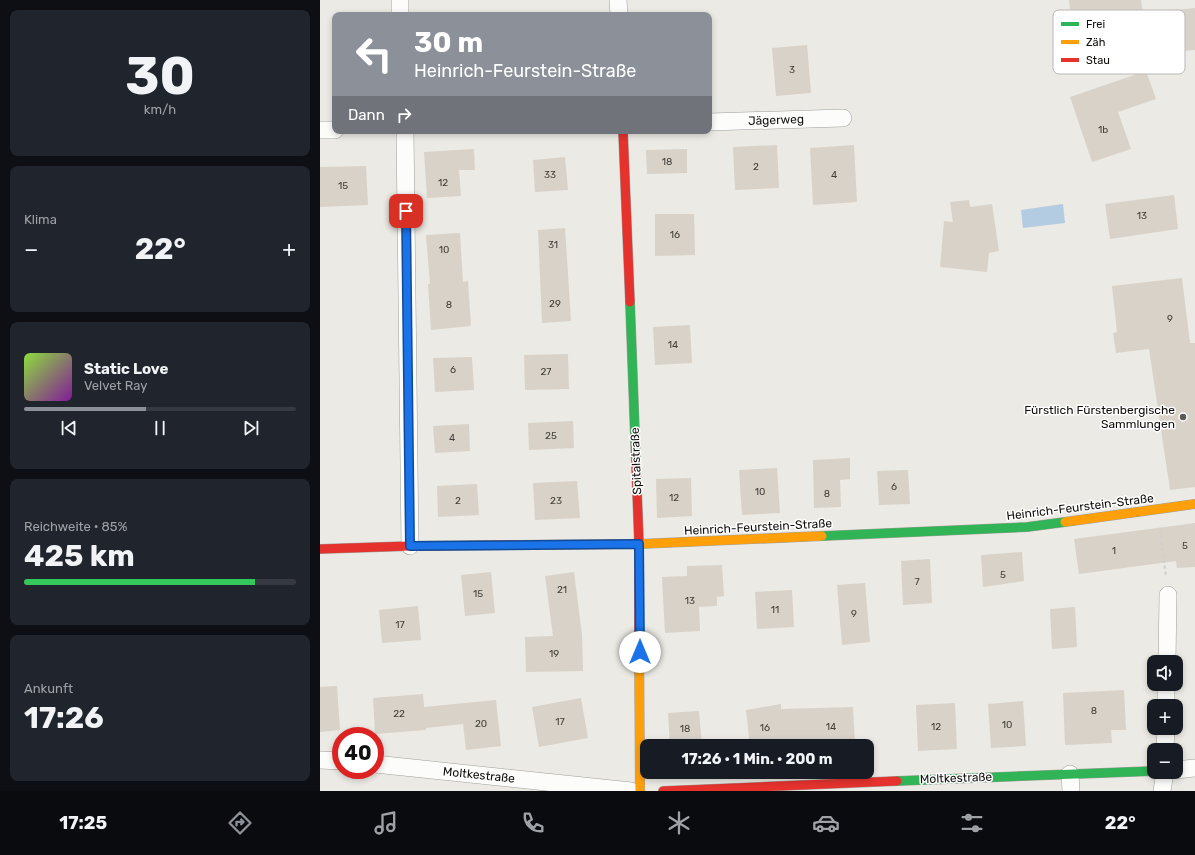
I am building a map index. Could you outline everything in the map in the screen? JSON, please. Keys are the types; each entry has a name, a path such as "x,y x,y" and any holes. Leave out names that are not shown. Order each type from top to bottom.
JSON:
{"street":[{"path":"400,0 400,12"},
{"path":"618,0 618,12"},
{"name":"Jägerweg","path":"712,122 843,118"},
{"path":"320,130 332,130"},
{"path":"405,134 410,546"},
{"name":"Spitalstraße","path":"623,134 639,544 640,791"},
{"name":"Heinrich-Feurstein-Straße","path":"320,549 410,546 639,544 1027,527 1195,504"},
{"path":"1166,655 1168,595"},
{"path":"320,760 332,761"},
{"name":"Moltkestraße","path":"384,765 631,791"},
{"path":"1183,769 1195,768"},
{"name":"Moltkestraße","path":"663,791 1147,771"},
{"path":"1070,774 1071,791"},
{"path":"1162,791 1164,779"}],"path":[{"path":"1160,525 1168,595"}],"water":[{"path":"1063,204 1065,223 1023,228 1021,210"}],"building":[{"path":"1069,0 1141,0 1143,10 1070,10"},
{"path":"1195,8 1195,50 1185,51 1185,10 1174,10"},
{"path":"807,45 811,93 776,96 772,48"},
{"path":"1137,74 1147,74 1156,99 1118,112 1131,149 1092,162 1070,97"},
{"path":"777,145 779,188 735,190 733,147"},
{"path":"854,145 857,202 813,205 810,148"},
{"path":"474,149 475,170 459,170 461,196 427,198 424,152"},
{"path":"687,149 687,173 647,174 646,150"},
{"path":"565,157 568,190 535,192 533,160"},
{"path":"366,166 368,205 320,207 320,167"},
{"path":"1174,195 1178,229 1110,239 1105,204"},
{"path":"969,200 970,207 992,204 999,251 989,253 987,272 940,267 944,221 953,222 950,202"},
{"path":"655,214 694,214 695,255 655,256"},
{"path":"565,228 571,321 542,323 538,230"},
{"path":"460,233 463,282 468,281 471,326 431,330 428,284 430,284 426,235"},
{"path":"1182,278 1190,343 1195,343 1195,487 1170,490 1149,349 1116,353 1113,333 1117,332 1112,286"},
{"path":"690,325 692,363 655,365 653,327"},
{"path":"568,354 569,389 525,390 524,355"},
{"path":"472,357 474,390 435,392 433,358"},
{"path":"573,421 574,448 529,450 528,423"},
{"path":"469,424 470,451 435,453 433,426"},
{"path":"850,458 850,479 840,480 841,507 814,508 813,460"},
{"path":"777,468 780,513 742,515 739,470"},
{"path":"908,470 910,504 879,505 877,471"},
{"path":"691,478 692,516 657,518 656,479"},
{"path":"577,481 580,518 535,520 533,483"},
{"path":"477,484 479,515 438,517 437,486"},
{"path":"1195,523 1195,567 1177,568 1176,561 1079,574 1074,539"},
{"path":"1022,552 1024,581 983,587 981,555"},
{"path":"930,559 932,603 903,605 901,561"},
{"path":"722,565 724,596 717,597 717,606 699,607 700,631 665,633 662,577 687,576 687,566"},
{"path":"491,572 495,613 465,616 461,575"},
{"path":"574,572 582,635 583,671 526,672 525,637 553,636 545,576"},
{"path":"865,583 870,642 842,645 837,585"},
{"path":"792,590 794,627 757,629 755,592"},
{"path":"418,606 421,640 382,643 379,610"},
{"path":"1075,607 1077,647 1052,649 1050,609"},
{"path":"337,686 340,727 332,727 332,731 320,732 320,687"},
{"path":"1124,690 1126,730 1111,730 1112,743 1065,745 1063,693"},
{"path":"423,694 424,707 496,700 501,746 466,750 463,724 426,728 426,730 384,733 384,727 375,727 373,698"},
{"path":"581,698 588,738 539,747 532,707"},
{"path":"1023,701 1026,746 991,748 988,704"},
{"path":"955,703 957,749 918,751 916,705"},
{"path":"781,704 781,709 853,707 855,739 749,739 746,710"},
{"path":"699,711 701,739 670,739 668,713"}],"traffic: fast":[{"path":"630,302 636,463"},
{"path":"822,536 1027,527 1065,522"},
{"path":"897,781 1147,771"}],"traffic: slow":[{"path":"1065,522 1195,504"},
{"path":"516,545 639,544 822,536"},
{"path":"639,636 640,791"}],"traffic: jam":[{"path":"623,134 630,302"},
{"path":"636,463 639,544 639,636"},
{"path":"320,549 516,545"},
{"path":"663,791 897,781"}],"place":[{"name":"Fürstlich Fürstenbergische Sammlungen","path":"1183,417"}],"route":[{"path":"406,211 410,546 639,544 640,652"}]}
